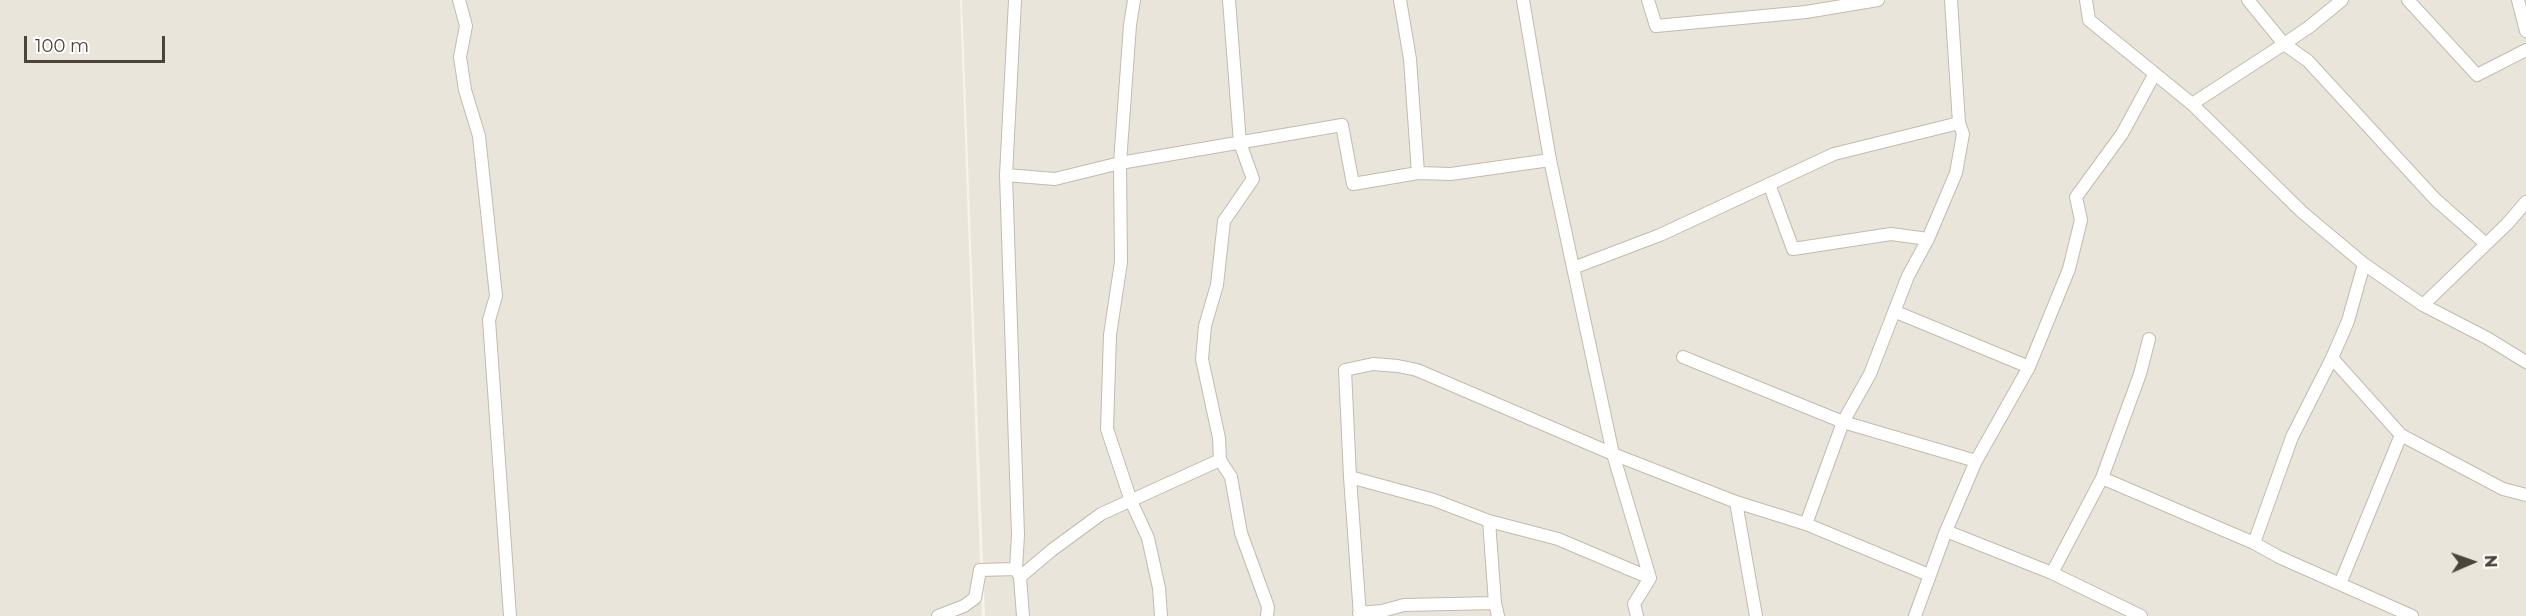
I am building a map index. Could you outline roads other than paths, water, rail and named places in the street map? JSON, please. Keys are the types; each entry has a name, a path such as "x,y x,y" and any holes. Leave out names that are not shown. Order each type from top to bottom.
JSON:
{"street":[{"path":"459,0 466,26 460,57 465,90 479,136 496,296 489,320 510,616"},
{"path":"1015,0 1006,175 1018,573 1023,616"},
{"path":"1134,0 1119,163 1121,262 1110,335 1107,429 1131,501 1148,538 1159,588 1161,616"},
{"path":"1229,0 1240,143 1253,179 1224,220 1217,285 1205,326 1202,359 1219,438 1220,460 1231,477 1241,533 1268,607 1267,616"},
{"path":"1400,0 1410,59 1418,173"},
{"path":"1523,0 1550,160 1613,454 1650,578 1634,604 1637,616"},
{"path":"1648,0 1656,26 1806,12 1878,0"},
{"path":"1806,524 1844,422 1870,374 1896,312 1908,276 1928,239 1956,173 1963,134 1959,123 1951,0"},
{"path":"2086,0 2089,20 2192,104 2302,212 2364,264 2423,305 2487,338 2526,362"},
{"path":"2248,0 2284,44 2308,61 2435,199 2486,244"},
{"path":"2192,104 2310,27 2342,0"},
{"path":"2408,0 2477,75 2526,50"},
{"path":"2518,0 2526,31"},
{"path":"1915,616 1946,531 1976,461 2029,368 2069,269 2081,220 2076,196 2122,134 2154,75"},
{"path":"1573,268 1660,235 1834,154 1959,123"},
{"path":"1006,175 1055,179 1119,163 1342,125 1353,184 1418,173 1451,174 1550,160"},
{"path":"1769,184 1793,249 1891,234 1928,239"},
{"path":"2423,305 2507,225 2526,202"},
{"path":"2254,543 2292,437 2348,321 2364,264"},
{"path":"1896,312 2029,368"},
{"path":"2052,573 2102,478 2140,374 2149,339"},
{"path":"1683,357 1844,422 1976,461"},
{"path":"2332,358 2402,435 2454,465 2503,489 2526,495"},
{"path":"1495,603 1404,605 1360,614 1345,370 1373,364 1417,370 1613,454 1736,502 1806,524 1929,575"},
{"path":"2340,584 2402,435"},
{"path":"938,616 964,606 975,598 980,570 1018,573 1101,514 1220,460"},
{"path":"1350,477 1434,500 1489,521 1558,539 1650,578"},
{"path":"2102,478 2254,543 2279,557 2412,616"},
{"path":"1736,502 1756,616"},
{"path":"1489,521 1498,616"},
{"path":"1946,531 2052,573 2141,616"}]}
